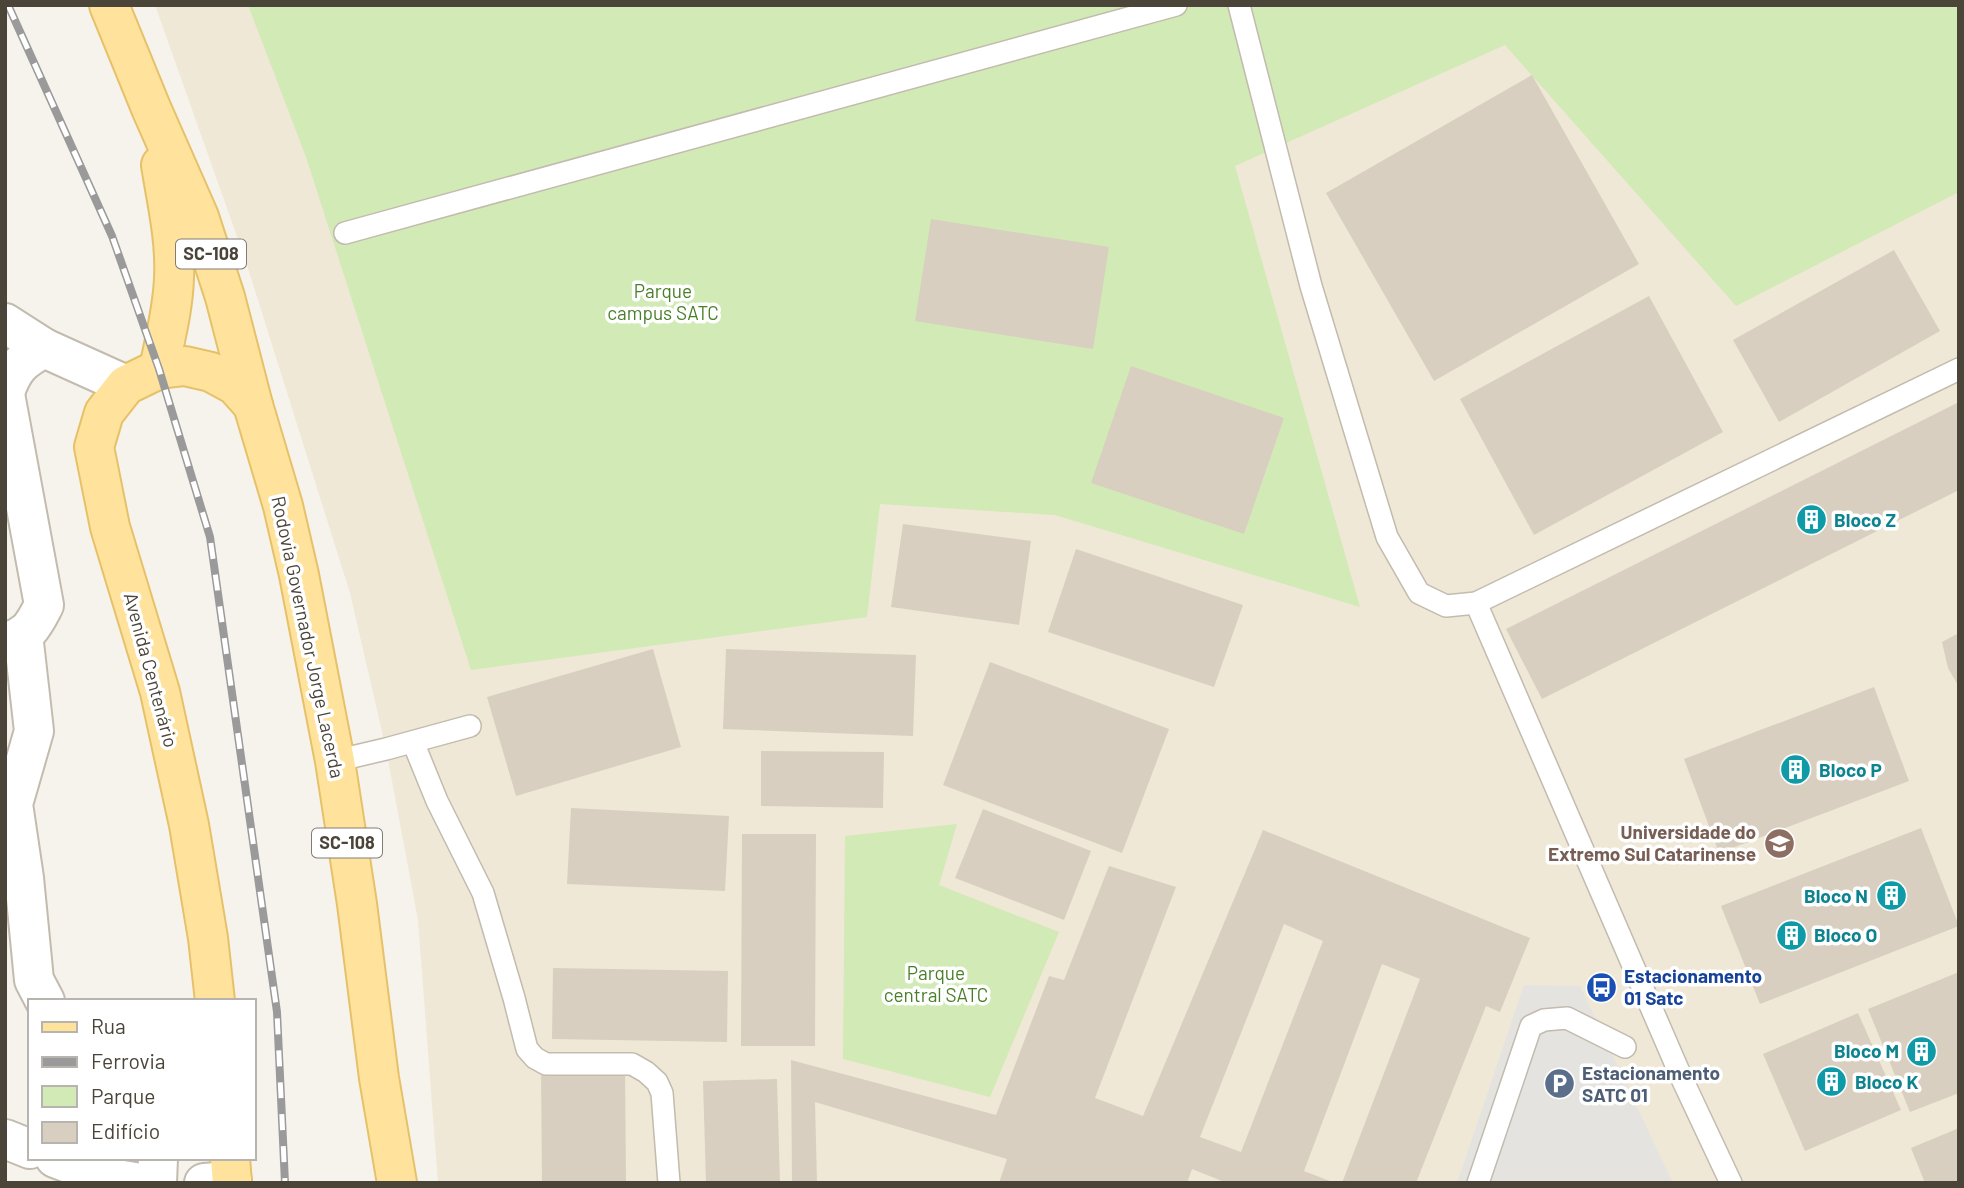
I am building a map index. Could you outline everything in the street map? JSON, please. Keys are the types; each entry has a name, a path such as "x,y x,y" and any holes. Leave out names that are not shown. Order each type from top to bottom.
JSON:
{"main road":[{"name":"Rodovia Governador Jorge Lacerda","path":"109,5 199,217 225,296 283,506 335,761 357,904 379,1078 397,1183"},
{"name":"Rodovia Governador Jorge Lacerda","path":"143,377 171,311 174,275 172,226 151,108"},
{"path":"143,377 185,366 211,372 235,385 253,405"},
{"name":"Avenida Centenário","path":"143,377 104,413 94,447 110,527 160,692 189,825 208,938 215,999"}],"street":[{"path":"5,323 44,348 143,377"},
{"path":"44,348 24,359 12,373 5,393 44,605 32,629 14,638 34,731 13,804 24,878 34,980 44,999"},
{"path":"5,1139 28,1148"},
{"path":"60,1160 105,1177 140,1183"},
{"path":"158,1160 158,1183"}],"lane":[{"path":"345,233 1176,5"},
{"path":"1239,5 1311,286 1387,537 1419,593 1446,606 1476,603 1959,369"},
{"path":"1476,603 1683,1081 1731,1183"},
{"path":"335,761 470,726"},
{"path":"413,742 437,801 483,893 527,1049 535,1058 546,1064 632,1064 657,1082 662,1093 669,1183"},
{"path":"1478,1183 1531,1026 1544,1020 1567,1018 1625,1047"}],"shaded area":[{"path":"155,5 1959,5 1959,1183 438,1183 418,920 386,749 350,593 246,262"},
{"name":"Estacionamento SATC 01","path":"1524,985 1580,986 1673,1183 1457,1183"}],"green space":[{"name":"Parque campus SATC","path":"248,5 1959,5 1959,192 1736,306 1505,45 1235,166 1360,607 1055,515 880,504 867,617 471,670 306,157"},
{"name":"Parque central SATC","path":"957,824 939,885 1059,932 990,1097 843,1059 845,836"}],"building":[{"path":"1532,75 1639,264 1434,381 1326,193"},
{"path":"931,219 1109,247 1093,349 915,321"},
{"path":"1894,250 1940,331 1779,422 1733,340"},
{"path":"1649,296 1723,432 1534,535 1460,399"},
{"path":"1131,366 1284,418 1244,534 1091,483"},
{"name":"Bloco Z","path":"1959,402 1959,490 1542,699 1506,629"},
{"path":"903,524 1031,541 1019,625 891,607"},
{"path":"1076,549 1243,605 1214,687 1048,632"},
{"path":"1959,633 1959,687 1948,668 1942,642"},
{"path":"653,649 681,747 516,796 487,697"},
{"path":"726,649 916,655 913,736 723,729"},
{"path":"990,662 1169,729 1122,853 943,785"},
{"name":"Bloco P","path":"1874,687 1909,781 1719,853 1684,759"},
{"path":"761,751 884,752 883,808 761,806"},
{"path":"571,808 729,816 725,891 567,884"},
{"path":"983,809 1091,851 1064,920 955,878"},
{"path":"1921,828 1959,926 1760,1004 1721,906"},
{"path":"1263,830 1530,938 1500,1012 1486,1006 1416,1183 1342,1183 1420,979 1382,964 1304,1171 1335,1183 1227,1183 1192,1169 1187,1183 999,1183 1007,1159 815,1102 817,1183 792,1183 791,1060 996,1115 1049,976 1064,980 1109,866 1176,887 1095,1098 1143,1116","holes":["1284,924 1323,941 1241,1152 1200,1137"]},
{"path":"742,834 816,834 815,1046 741,1046"},
{"path":"553,968 728,971 727,1042 552,1039"},
{"name":"Bloco M","path":"1959,972 1959,1093 1910,1112 1868,1009"},
{"name":"Bloco K","path":"1858,1013 1901,1110 1805,1151 1763,1054"},
{"path":"625,1067 626,1183 542,1183 541,1068"},
{"path":"777,1079 780,1183 706,1183 703,1081"},
{"path":"1959,1128 1959,1183 1925,1183 1911,1148"}],"railway":[{"path":"8,5 112,236 159,369 210,537 277,1012 285,1183"}],"place":[{"name":"Bloco Z","path":"1811,520"},
{"name":"Bloco P","path":"1796,770"},
{"name":"Universidade do Extremo Sul Catarinense","path":"1779,843"},
{"name":"Bloco N","path":"1891,896"},
{"name":"Bloco O","path":"1791,935"},
{"name":"Estacionamento 01 Satc","path":"1601,987"},
{"name":"Bloco M","path":"1922,1051"},
{"name":"Bloco K","path":"1832,1082"},
{"name":"Estacionamento SATC 01","path":"1559,1084"}]}
